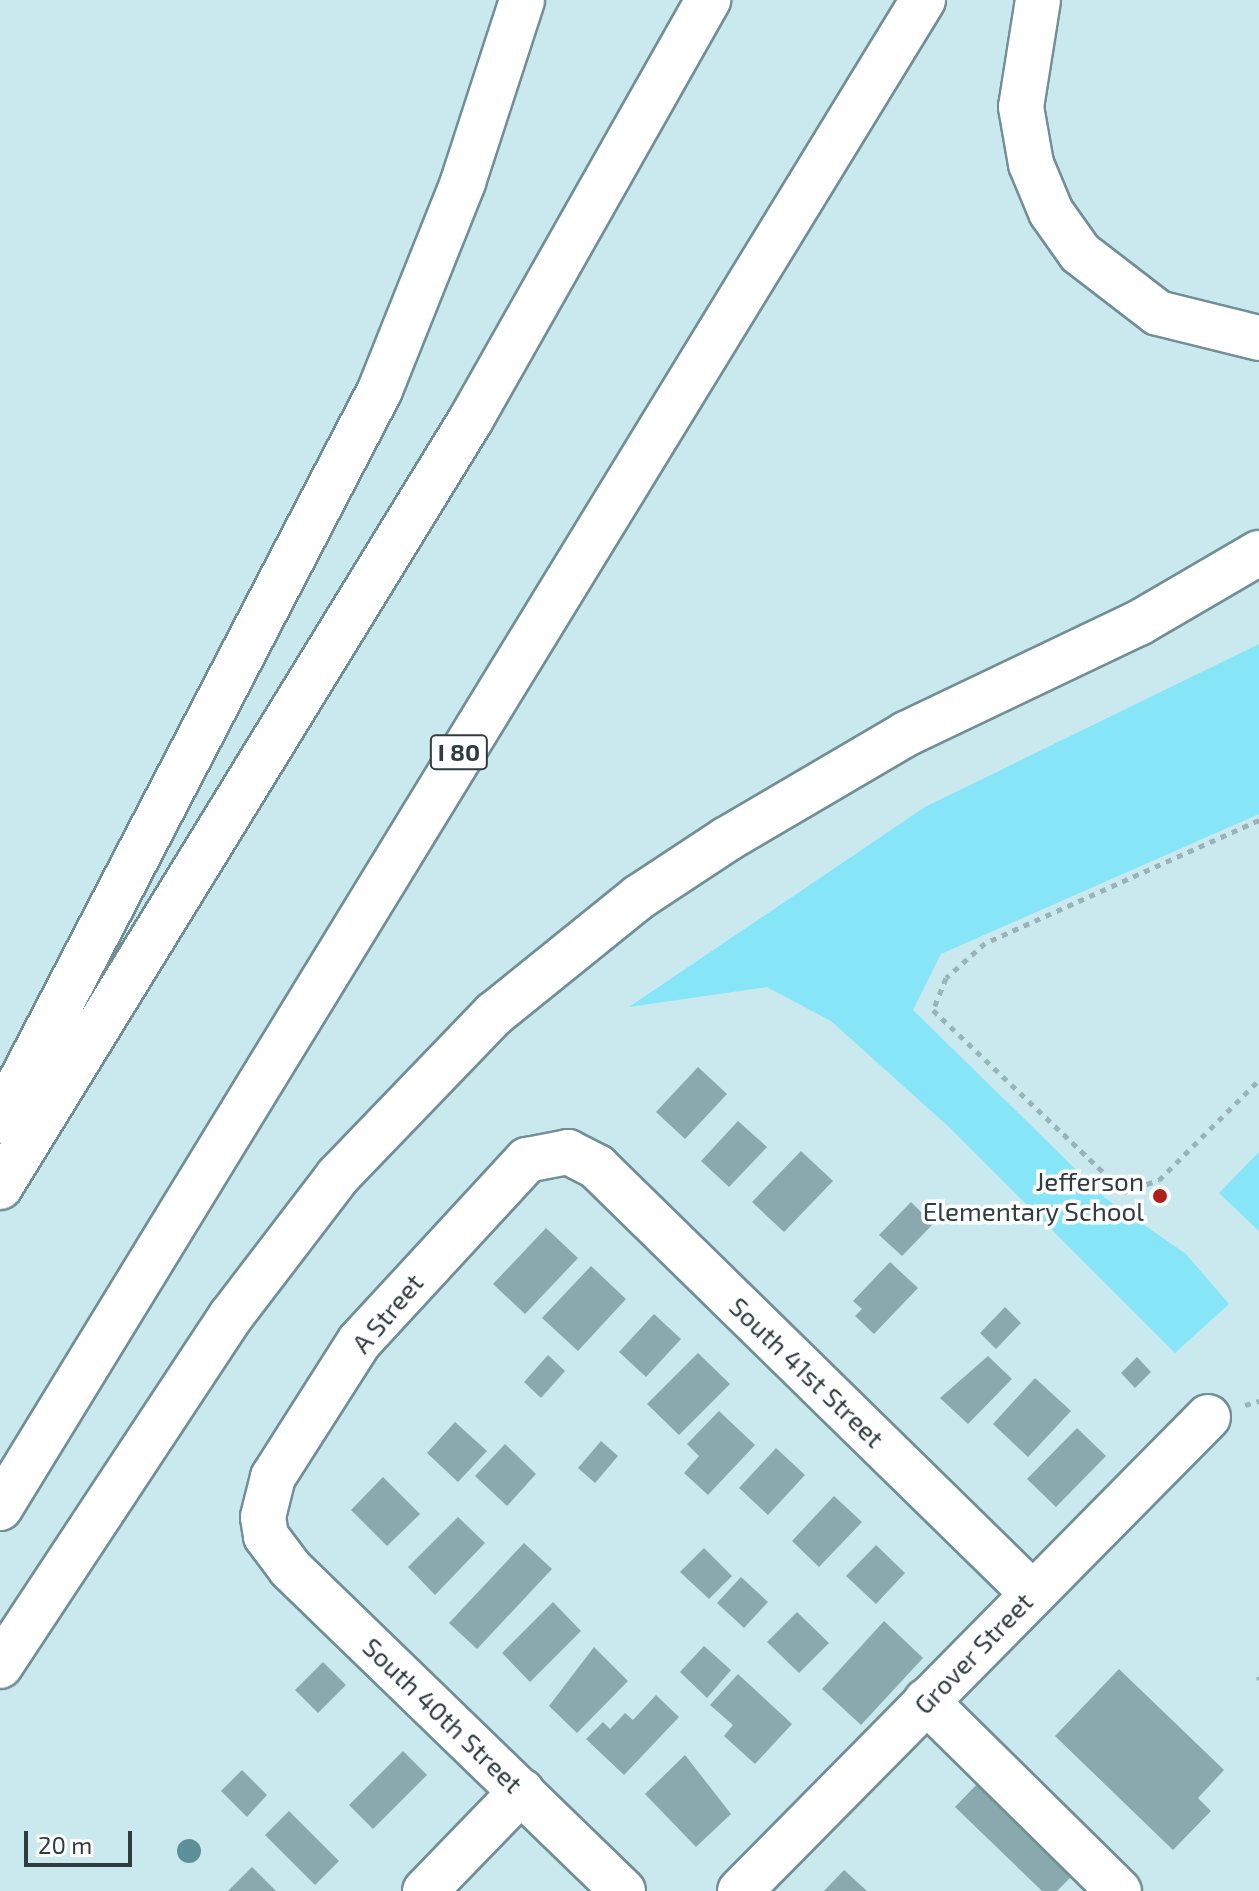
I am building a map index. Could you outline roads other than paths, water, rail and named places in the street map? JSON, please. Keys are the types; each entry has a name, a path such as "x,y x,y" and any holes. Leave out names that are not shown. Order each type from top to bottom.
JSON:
{"main road":[{"path":"0,1121 380,390 463,182 522,0"},
{"path":"470,421 708,0"},
{"path":"0,1187 470,421 741,0"},
{"name":"I 80","path":"0,1508 923,0"},
{"path":"1038,0 1021,107 1031,164 1051,212 1080,253 1158,313 1259,338"},
{"path":"0,1666 231,1316 338,1176 494,1014 639,897 727,839 906,734 1139,623 1259,553"},
{"name":"A Street","path":"266,1536 264,1498 273,1477 374,1322 527,1160 552,1151 579,1155"},
{"name":"South 41st Street","path":"579,1155 1032,1593"},
{"name":"Grover Street","path":"740,1891 1208,1417"},
{"name":"South 40th Street","path":"266,1536 290,1568 623,1891"},
{"path":"926,1701 1119,1891"},
{"path":"425,1891 522,1791"}],"place":[{"name":"Jefferson Elementary School","path":"1160,1196"}]}
